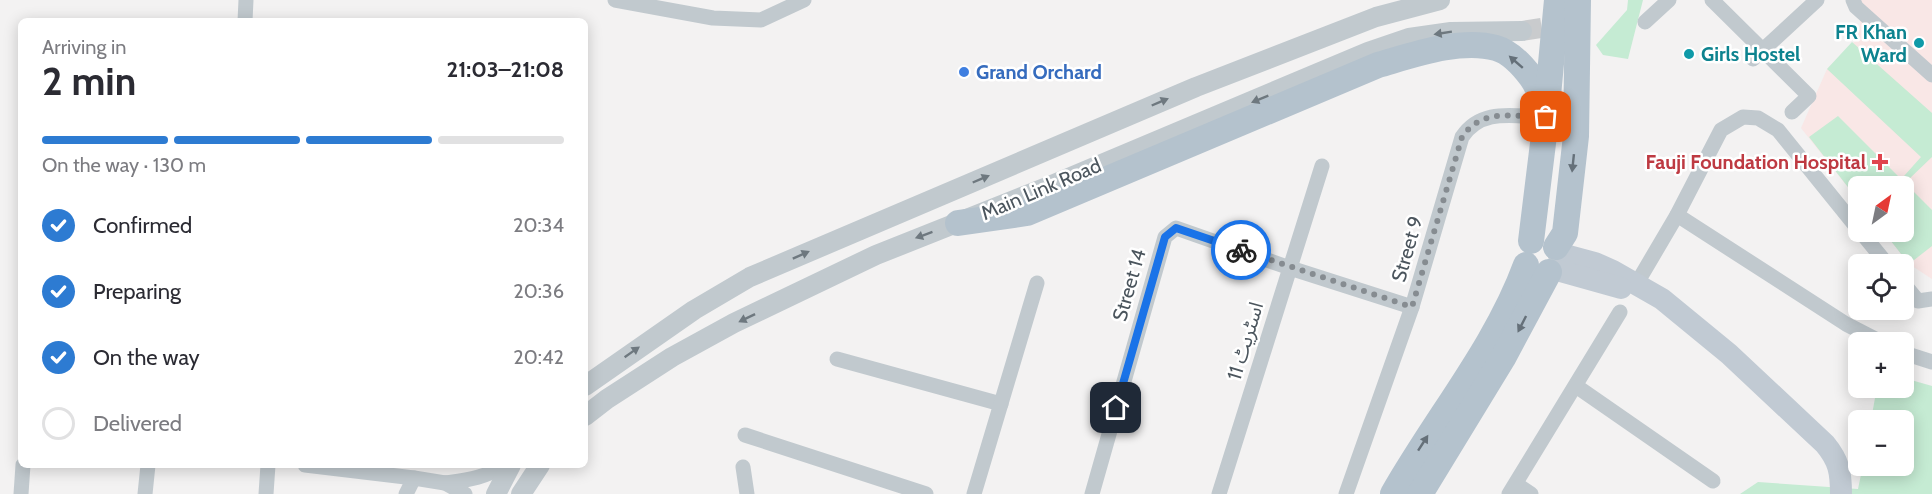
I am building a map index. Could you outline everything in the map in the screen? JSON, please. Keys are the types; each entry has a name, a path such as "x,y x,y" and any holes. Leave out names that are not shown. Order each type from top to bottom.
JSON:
{"main road":[{"path":"1420,494 1503,358 1546,258 1546,114 1557,0"},
{"path":"1393,494 1418,451 1489,343 1519,283 1546,258 1565,233 1576,136 1578,0"},
{"path":"1576,45 1594,0"},
{"path":"958,223 1027,213 1378,65 1434,50 1475,45 1497,48 1515,59 1533,78 1546,114"},
{"path":"1546,258 1595,263 1662,299 1728,354 1825,444 1835,456 1841,474 1841,494"},
{"path":"1546,258 1626,289 1662,312 1714,356 1821,458 1828,477 1827,494"}],"street":[{"path":"245,18 246,0"},
{"path":"615,0 713,18 760,20 798,1"},
{"name":"Main Link Road","path":"588,384 694,310 750,278 1196,87 1376,17 1440,0"},
{"path":"1645,22 1669,0"},
{"path":"1712,0 1758,54 1809,96 1792,112"},
{"path":"1758,54 1817,0"},
{"path":"1853,0 1856,6 1932,75"},
{"name":"Main Link Road","path":"588,414 672,357 735,323 876,255 1389,45 1451,32 1522,31"},
{"name":"Street 9","path":"1347,494 1412,307 1462,137 1468,128 1488,116 1546,114"},
{"path":"1636,283 1677,215 1721,130 1743,117 1758,118 1778,130 1848,216"},
{"name":"اسٹریٹ 11","path":"1219,494 1322,166"},
{"path":"1677,215 1862,332"},
{"name":"Street 14","path":"1092,494 1165,237 1176,228 1412,307"},
{"path":"1869,242 1879,254"},
{"path":"974,494 1037,283"},
{"path":"1914,298 1917,302 1932,299"},
{"path":"1531,494 1512,489 1620,312"},
{"path":"1914,356 1932,362"},
{"path":"837,359 1001,404"},
{"path":"1576,386 1713,481"},
{"path":"745,435 926,494"},
{"path":"743,467 747,494"},
{"path":"21,494 23,468"},
{"path":"146,494 148,468"},
{"path":"266,494 268,468"},
{"path":"330,468 445,483 494,473 500,468"},
{"path":"496,494 509,468"},
{"path":"521,494 538,468"},
{"path":"406,494 414,478"},
{"path":"445,483 465,494"}],"shaded area":[{"name":"Fauji Foundation Hospital","path":"1861,0 1932,0 1932,279 1914,267 1914,254 1901,254 1892,242 1914,242 1914,176 1848,176 1848,187 1801,128 1827,69 1857,39"}],"green space":[{"path":"1628,0 1643,0 1628,59 1603,55 1596,45 1627,10"},
{"path":"1852,42 1932,113 1932,157 1912,176 1904,176 1921,157 1827,69"},
{"path":"1838,116 1898,176 1848,176 1848,187 1809,137"},
{"path":"1914,192 1932,210 1932,246 1914,260 1914,254 1901,254 1892,242 1914,242"},
{"path":"1914,381 1932,386 1932,494 1740,494 1758,482 1858,489 1861,476 1914,476 1914,410 1873,410 1875,398 1914,398"}],"tunnel":[{"path":"1522,31 1547,27 1564,19"}],"way so far":[{"path":"1241,250 1412,307 1462,137 1468,128 1488,116 1546,117"}],"place":[{"name":"FR Khan Ward","path":"1919,43"},
{"name":"Girls Hostel","path":"1689,54"},
{"name":"Grand Orchard","path":"964,72"},
{"name":"Fauji Foundation Hospital","path":"1880,162"}],"route":[{"path":"1116,408 1165,237 1176,228 1241,250"}]}
